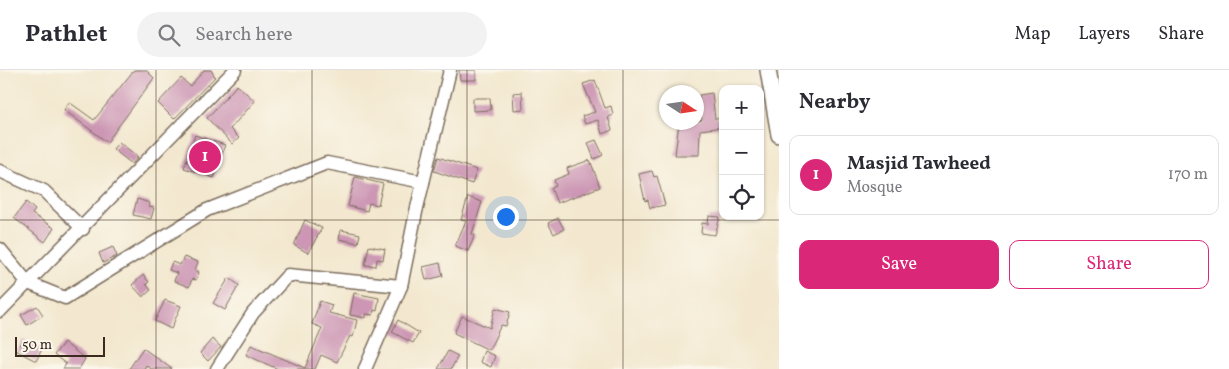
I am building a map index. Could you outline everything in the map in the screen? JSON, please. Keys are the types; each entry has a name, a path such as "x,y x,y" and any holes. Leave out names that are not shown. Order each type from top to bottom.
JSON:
{"street":[{"path":"366,369 402,286 423,182 450,70"},
{"path":"768,70 779,135"},
{"path":"0,311 83,229 232,71"},
{"path":"0,249 28,283 65,298 207,210 327,164 423,182"},
{"path":"0,172 44,191 83,229"},
{"path":"217,369 253,313 288,276 402,286"}],"building":[{"path":"134,70 146,70 154,78 107,142 64,110 69,102 94,120"},
{"path":"204,70 211,70 215,77 174,119 158,103 181,78 190,86"},
{"path":"459,70 476,70 476,80 460,80"},
{"path":"595,80 605,108 611,106 613,115 608,117 612,130 602,134 598,120 585,124 582,116 595,112 583,84"},
{"path":"237,85 255,101 230,129 239,138 232,144 207,118"},
{"path":"522,92 523,109 514,110 513,93"},
{"path":"712,93 715,119 719,118 719,128 704,129 704,94"},
{"path":"473,98 490,98 491,110 473,111"},
{"path":"678,130 700,130 699,155 675,155"},
{"path":"195,135 225,145 214,178 184,168"},
{"path":"596,140 603,155 594,159 588,143"},
{"path":"119,142 138,157 132,164 113,149"},
{"path":"438,157 477,170 472,184 434,171"},
{"path":"590,160 600,187 557,203 551,188 556,186 554,180 569,174 567,168"},
{"path":"652,171 654,177 657,176 665,205 650,208 648,200 645,201 639,174"},
{"path":"355,177 383,184 378,205 369,203 367,211 348,206"},
{"path":"468,197 482,202 472,234 475,235 468,251 455,246 466,221 461,220"},
{"path":"137,199 150,203 149,207 154,208 151,219 133,215"},
{"path":"26,202 35,210 32,214 54,228 45,242 14,218"},
{"path":"709,216 719,217 715,235 701,233 702,223 708,224"},
{"path":"558,218 564,229 554,234 548,223"},
{"path":"305,220 322,228 308,253 294,245"},
{"path":"341,230 360,234 358,243 339,239"},
{"path":"369,246 385,249 383,260 377,259 376,266 365,265"},
{"path":"113,247 117,256 103,263 99,253"},
{"path":"184,257 198,262 195,270 199,272 196,280 192,279 189,287 174,281 177,273 169,270 172,262 180,265"},
{"path":"440,263 443,276 426,280 423,267"},
{"path":"143,275 149,282 146,284 151,290 143,297 132,285"},
{"path":"229,278 239,285 225,310 213,303"},
{"path":"354,293 379,298 377,311 374,310 373,315 366,314 366,318 350,315"},
{"path":"165,300 181,306 171,329 155,321"},
{"path":"320,301 332,305 329,313 357,320 353,337 350,336 337,362 321,355 315,369 278,369 246,355 251,345 305,368 322,328 312,324"},
{"path":"37,306 43,315 27,325 21,315"},
{"path":"495,308 510,312 506,326 501,325 489,350 454,333 462,316 490,328"},
{"path":"398,320 419,333 413,343 392,332"},
{"path":"212,339 221,347 208,361 200,353"},
{"path":"23,340 42,349 36,361 17,351"},
{"path":"64,342 85,359 79,369 63,369 66,364 54,355"},
{"path":"143,348 172,369 151,369 146,365 144,369 129,369"},
{"path":"448,351 458,356 451,369 438,369"},
{"path":"484,351 495,356 491,367 480,362"}],"place":[{"name":"Masjid Tawheed","path":"205,157"}]}
